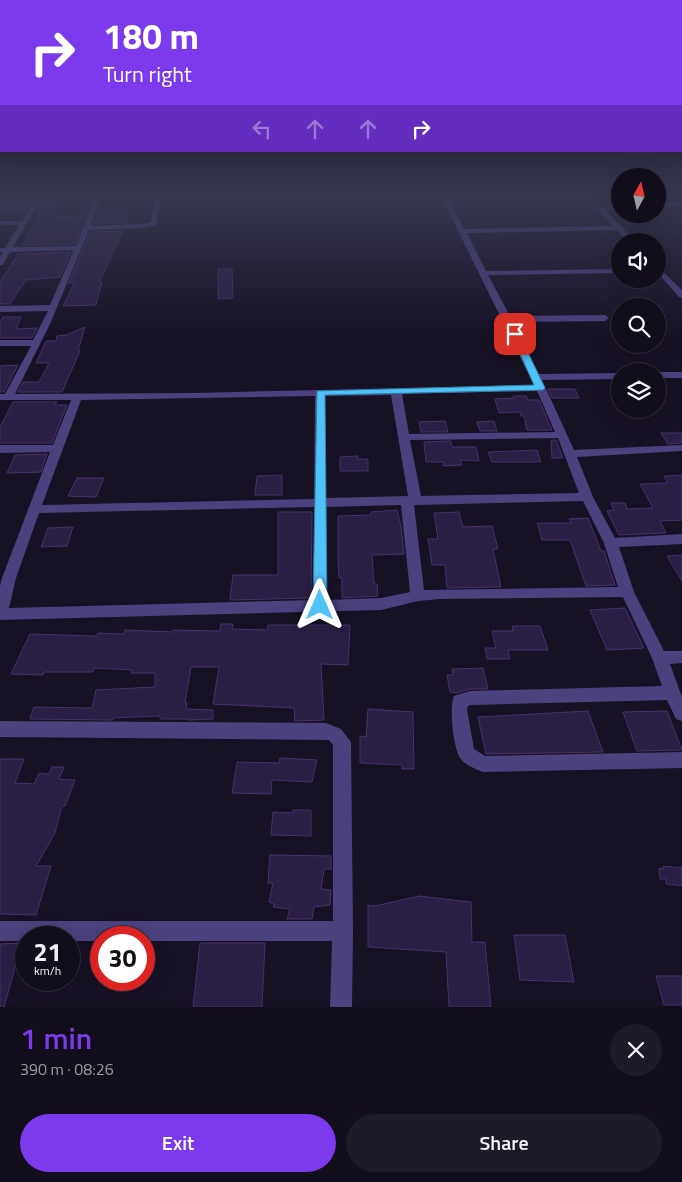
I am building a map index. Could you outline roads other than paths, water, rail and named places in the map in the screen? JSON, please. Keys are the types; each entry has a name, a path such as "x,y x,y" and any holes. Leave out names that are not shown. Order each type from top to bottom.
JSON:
{"street":[{"path":"4,397 37,343 81,243"},
{"path":"468,243 508,319 538,382 587,498 611,544 627,592 660,658 672,693 682,714"},
{"path":"0,263 4,250 79,248"},
{"path":"482,273 611,271"},
{"path":"666,278 682,295"},
{"path":"0,308 52,308"},
{"path":"508,319 606,318"},
{"path":"0,343 37,343"},
{"path":"666,375 682,375"},
{"path":"4,397 396,391 611,377"},
{"path":"396,391 406,437 418,596"},
{"path":"320,393 320,605"},
{"path":"78,397 9,578 0,613 381,604 418,596 440,594 627,592"},
{"path":"406,437 562,435"},
{"path":"0,449 57,448"},
{"path":"569,454 682,448"},
{"path":"34,509 411,500 587,498"},
{"path":"611,544 682,539"},
{"path":"660,658 682,657"},
{"path":"672,693 470,698 460,701 459,710 466,752 470,757 484,764 682,760"},
{"path":"0,729 326,731 335,734 342,742 343,931 340,1007"},
{"path":"0,931 343,931"}]}
